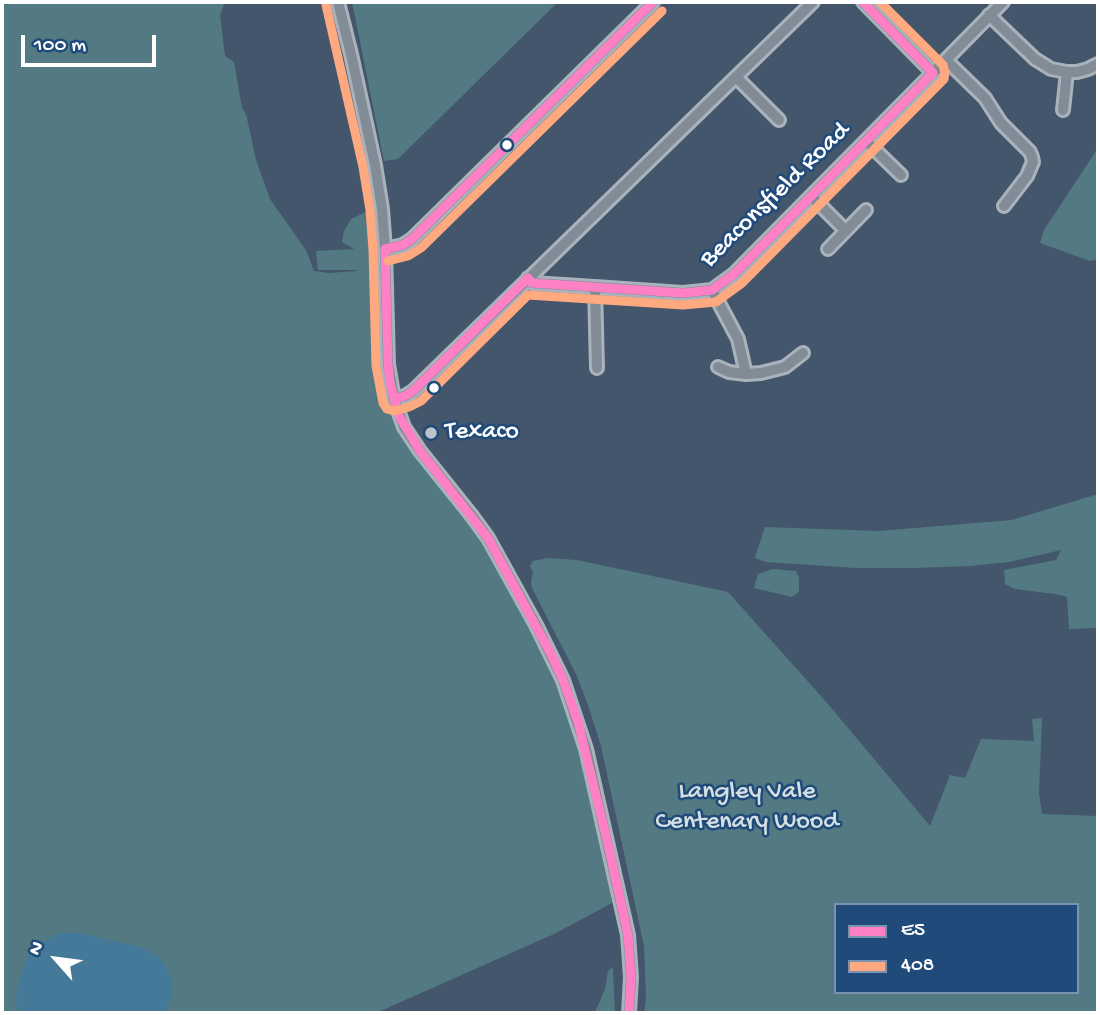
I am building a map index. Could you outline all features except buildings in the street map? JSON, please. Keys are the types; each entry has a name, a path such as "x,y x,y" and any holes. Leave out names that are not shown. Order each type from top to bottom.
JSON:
{"street":[{"path":"338,2 375,165 382,209 388,364 394,399 404,427 420,451 488,538 563,680 586,749 628,935 631,977 629,1013"},
{"path":"385,248 403,245 412,239 653,2"},
{"path":"394,399 413,391 813,2"},
{"path":"863,2 933,73"},
{"name":"Beaconsfield Road","path":"528,278 532,283 683,293 712,290 734,274 1003,2"},
{"path":"989,15 1041,64 1051,69 1067,72 1088,69 1098,64"},
{"path":"946,60 985,98 1001,123 1032,157 1033,162 1027,176 1004,206"},
{"path":"1063,110 1067,72"},
{"path":"736,77 779,120"},
{"path":"866,141 901,175"},
{"path":"811,196 845,230"},
{"path":"828,249 866,210"},
{"path":"595,287 597,368"},
{"path":"712,290 738,338 746,374"},
{"path":"718,367 729,372 761,373 785,367 803,353"}],"green space":[{"path":"2,2 225,2 220,15 225,56 234,62 242,108 246,114 256,160 270,199 306,250 314,271 356,271 318,270 316,251 354,249 342,242 344,231 351,219 372,209 378,228 381,260 382,371 394,420 414,453 462,510 501,570 536,635 569,706 585,762 612,903 554,934 376,1013 2,1013"},
{"path":"352,2 558,2 398,159 384,161"},
{"path":"1098,148 1098,259 1090,261 1040,243 1044,230"},
{"path":"1098,494 1098,628 1069,629 1067,597 1015,589 1005,584 1004,570 1056,560 1061,550 1009,562 914,568 856,568 766,562 755,558 765,527 878,531 1012,520"},
{"name":"Langley Vale Centenary Wood","path":"548,558 577,560 728,592 828,704 930,826 950,775 965,778 981,739 1034,741 1032,719 1042,718 1039,794 1042,814 1098,816 1098,1013 644,1013 644,946 601,746 576,674 532,588 533,572 530,566 533,561"},
{"path":"773,569 796,571 799,592 792,597 754,588 758,574"},
{"path":"613,967 615,1013 596,1013 608,971"}],"water":[{"path":"66,933 131,945 156,955 165,965 173,982 171,999 164,1013 20,1013 16,1004 17,985 28,957 42,942"}],"transit line":[{"name":"E5","path":"629,1013 631,977 628,935 578,722 551,654 488,538 420,451 399,416 388,364 385,249 403,245 412,239 653,2"},
{"name":"E5","path":"394,399 413,391 528,278 532,283 683,293 712,290 734,274 933,73 863,2"},
{"name":"408","path":"326,5 363,167 370,210 376,366 383,403 387,409 394,411 421,401 528,295 683,305 716,302 742,283 944,79 943,65 880,2"},
{"name":"408","path":"388,261 408,256 421,248 662,11"}],"place":[{"name":"Texaco","path":"431,433"}]}
